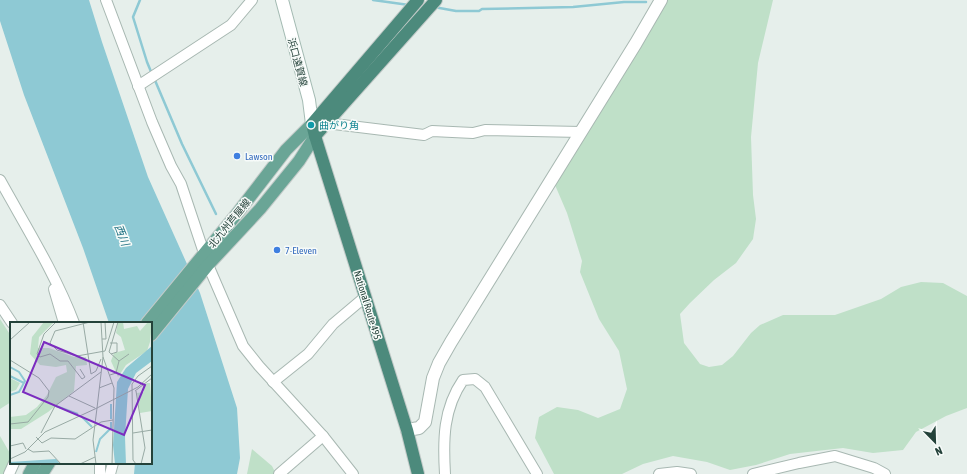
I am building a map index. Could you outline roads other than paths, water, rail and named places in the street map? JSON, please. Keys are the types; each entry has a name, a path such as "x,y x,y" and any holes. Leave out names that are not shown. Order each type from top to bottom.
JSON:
{"highway":[{"path":"314,130 406,13 418,0"},
{"path":"314,130 326,123 436,0"},
{"name":"National Route 495","path":"314,130 407,430 418,474"}],"main road":[{"name":"北九州芦屋線","path":"148,322 203,263 260,209 299,161 314,130"},
{"name":"北九州芦屋線","path":"152,334 286,150 314,130"},
{"path":"29,474 34,464"},
{"path":"42,474 48,464"}],"street":[{"path":"106,0 138,86 171,166 181,184 203,263 243,346 273,382 323,436 353,474"},
{"path":"138,86 231,25 252,0"},
{"name":"浜口遠賀線","path":"282,0 309,100 314,130"},
{"path":"407,430 420,428 425,422 433,378 442,358 636,44 661,0"},
{"path":"326,123 424,135 432,131 473,133 484,130 581,132"},
{"path":"0,180 45,260 68,306 74,322"},
{"path":"45,260 64,322"},
{"path":"273,382 308,354 333,324 365,296"},
{"path":"0,305 11,322"},
{"path":"446,474 444,446 450,405 455,391 463,380 475,379 485,387 537,474"},
{"path":"279,474 323,436"},
{"path":"753,474 835,456 874,468 885,474"},
{"path":"9,474 14,464"},
{"path":"110,474 113,464"},
{"path":"659,474 677,472 691,474"}],"water":[{"name":"西川","path":"0,0 89,0 148,177 200,293 237,408 240,458 237,474 134,474 135,464 152,464 152,322 109,322 83,248 24,95 0,21"}],"waterway":[{"path":"140,0 133,17 152,74"},
{"path":"373,0 409,5"},
{"path":"434,7 456,11 479,11 482,9 573,7 624,2 646,2"},
{"path":"154,78 182,144 216,214"}],"place":[{"name":"曲がり角","path":"311,125"},
{"name":"Lawson","path":"237,156"},
{"name":"7-Eleven","path":"277,250"}]}
